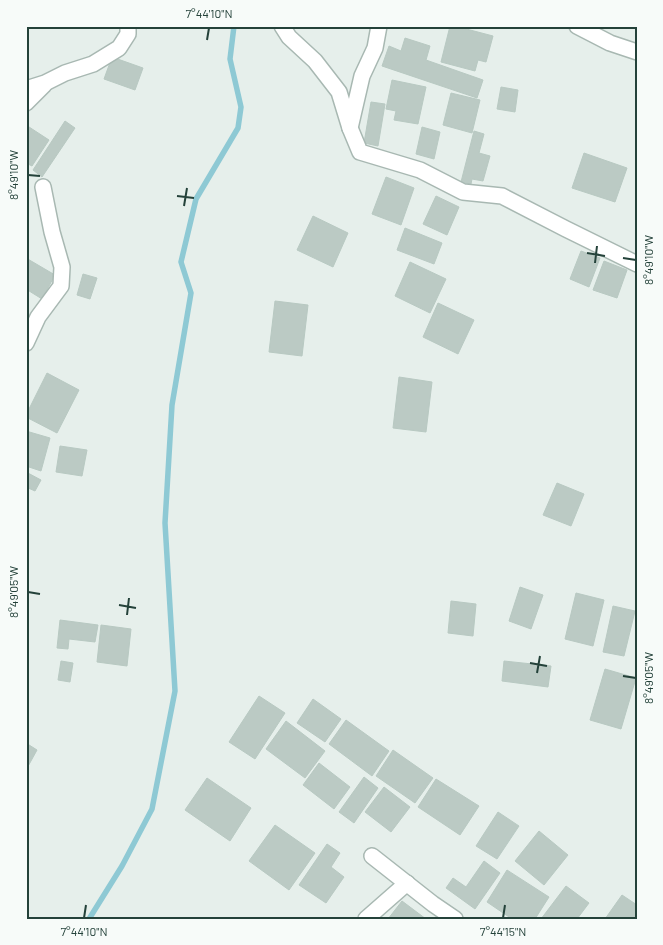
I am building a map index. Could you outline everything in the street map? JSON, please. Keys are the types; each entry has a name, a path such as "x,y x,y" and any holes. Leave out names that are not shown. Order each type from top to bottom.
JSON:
{"street":[{"path":"26,89 45,84 65,73 93,64 119,48 128,34 128,26"},
{"path":"282,26 289,37 315,61 339,92 350,128 360,152 420,170 463,192 502,196 637,264"},
{"path":"350,128 362,76 375,48 379,26"},
{"path":"576,26 610,43 637,52"},
{"path":"26,103 45,84"},
{"path":"26,343 38,318 61,286 62,267 52,232 43,187"},
{"path":"372,856 455,919"},
{"path":"366,919 407,883"}],"building":[{"path":"450,26 493,36 486,62 478,60 475,71 441,62"},
{"path":"405,38 430,46 426,60 483,80 477,98 382,66 389,46 401,51"},
{"path":"112,57 143,68 135,90 104,79"},
{"path":"392,80 426,87 418,124 394,120 396,111 386,109"},
{"path":"501,87 518,90 515,112 497,109"},
{"path":"451,93 480,100 472,133 443,125"},
{"path":"371,102 385,104 378,146 364,143"},
{"path":"65,121 75,128 42,177 33,170"},
{"path":"26,125 49,140 32,166 26,163"},
{"path":"422,127 440,132 434,159 416,154"},
{"path":"474,131 484,134 479,153 490,156 483,181 472,179 471,184 461,182"},
{"path":"584,153 627,168 615,202 572,188"},
{"path":"386,177 414,188 401,225 372,214"},
{"path":"436,196 459,207 447,235 423,224"},
{"path":"313,216 348,233 333,267 297,250"},
{"path":"405,228 442,243 434,264 397,250"},
{"path":"581,251 600,258 589,287 570,279"},
{"path":"26,258 55,275 42,299 26,289"},
{"path":"604,261 627,270 617,298 593,290"},
{"path":"410,262 446,279 430,313 395,296"},
{"path":"83,274 97,278 90,299 77,295"},
{"path":"275,301 308,305 302,356 269,352"},
{"path":"438,303 474,320 458,354 423,337"},
{"path":"47,373 79,390 57,433 26,417"},
{"path":"399,377 432,382 426,432 393,428"},
{"path":"26,431 50,438 41,471 26,466"},
{"path":"60,446 87,450 82,476 56,472"},
{"path":"26,472 41,480 35,491 26,487"},
{"path":"557,483 584,494 571,526 543,515"},
{"path":"520,587 543,595 531,629 509,621"},
{"path":"576,593 604,600 593,646 565,639"},
{"path":"451,601 476,604 473,636 448,633"},
{"path":"613,606 635,611 624,656 603,652"},
{"path":"60,620 98,625 95,642 69,639 68,649 57,648"},
{"path":"101,625 131,629 127,666 97,662"},
{"path":"61,661 73,663 70,682 58,680"},
{"path":"504,661 551,666 548,687 502,681"},
{"path":"605,669 636,678 621,729 590,720"},
{"path":"259,696 285,713 255,759 229,742"},
{"path":"313,699 341,719 325,742 297,723"},
{"path":"346,720 389,751 372,776 329,744"},
{"path":"286,721 325,751 305,778 266,749"},
{"path":"26,743 37,750 26,770"},
{"path":"393,750 433,778 415,803 376,776"},
{"path":"319,763 350,787 334,809 303,785"},
{"path":"364,777 378,788 354,823 339,812"},
{"path":"207,778 251,808 230,841 185,810"},
{"path":"436,779 479,806 460,835 418,807"},
{"path":"384,787 410,807 391,832 365,812"},
{"path":"498,812 519,826 497,859 476,846"},
{"path":"275,825 315,853 289,890 249,861"},
{"path":"539,831 568,855 544,885 515,861"},
{"path":"327,844 340,853 331,867 344,877 326,903 299,885"},
{"path":"484,861 500,873 475,909 446,888 453,878 466,887"},
{"path":"507,870 549,897 535,919 512,919 487,902"},
{"path":"566,886 589,903 577,919 541,919"},
{"path":"622,895 637,905 637,919 605,919"},
{"path":"402,901 426,919 388,919"}],"waterway":[{"path":"89,919 122,866 152,809 175,691 165,523 172,405 191,293 181,262 196,199 238,128 241,107 230,59 234,26"}]}
